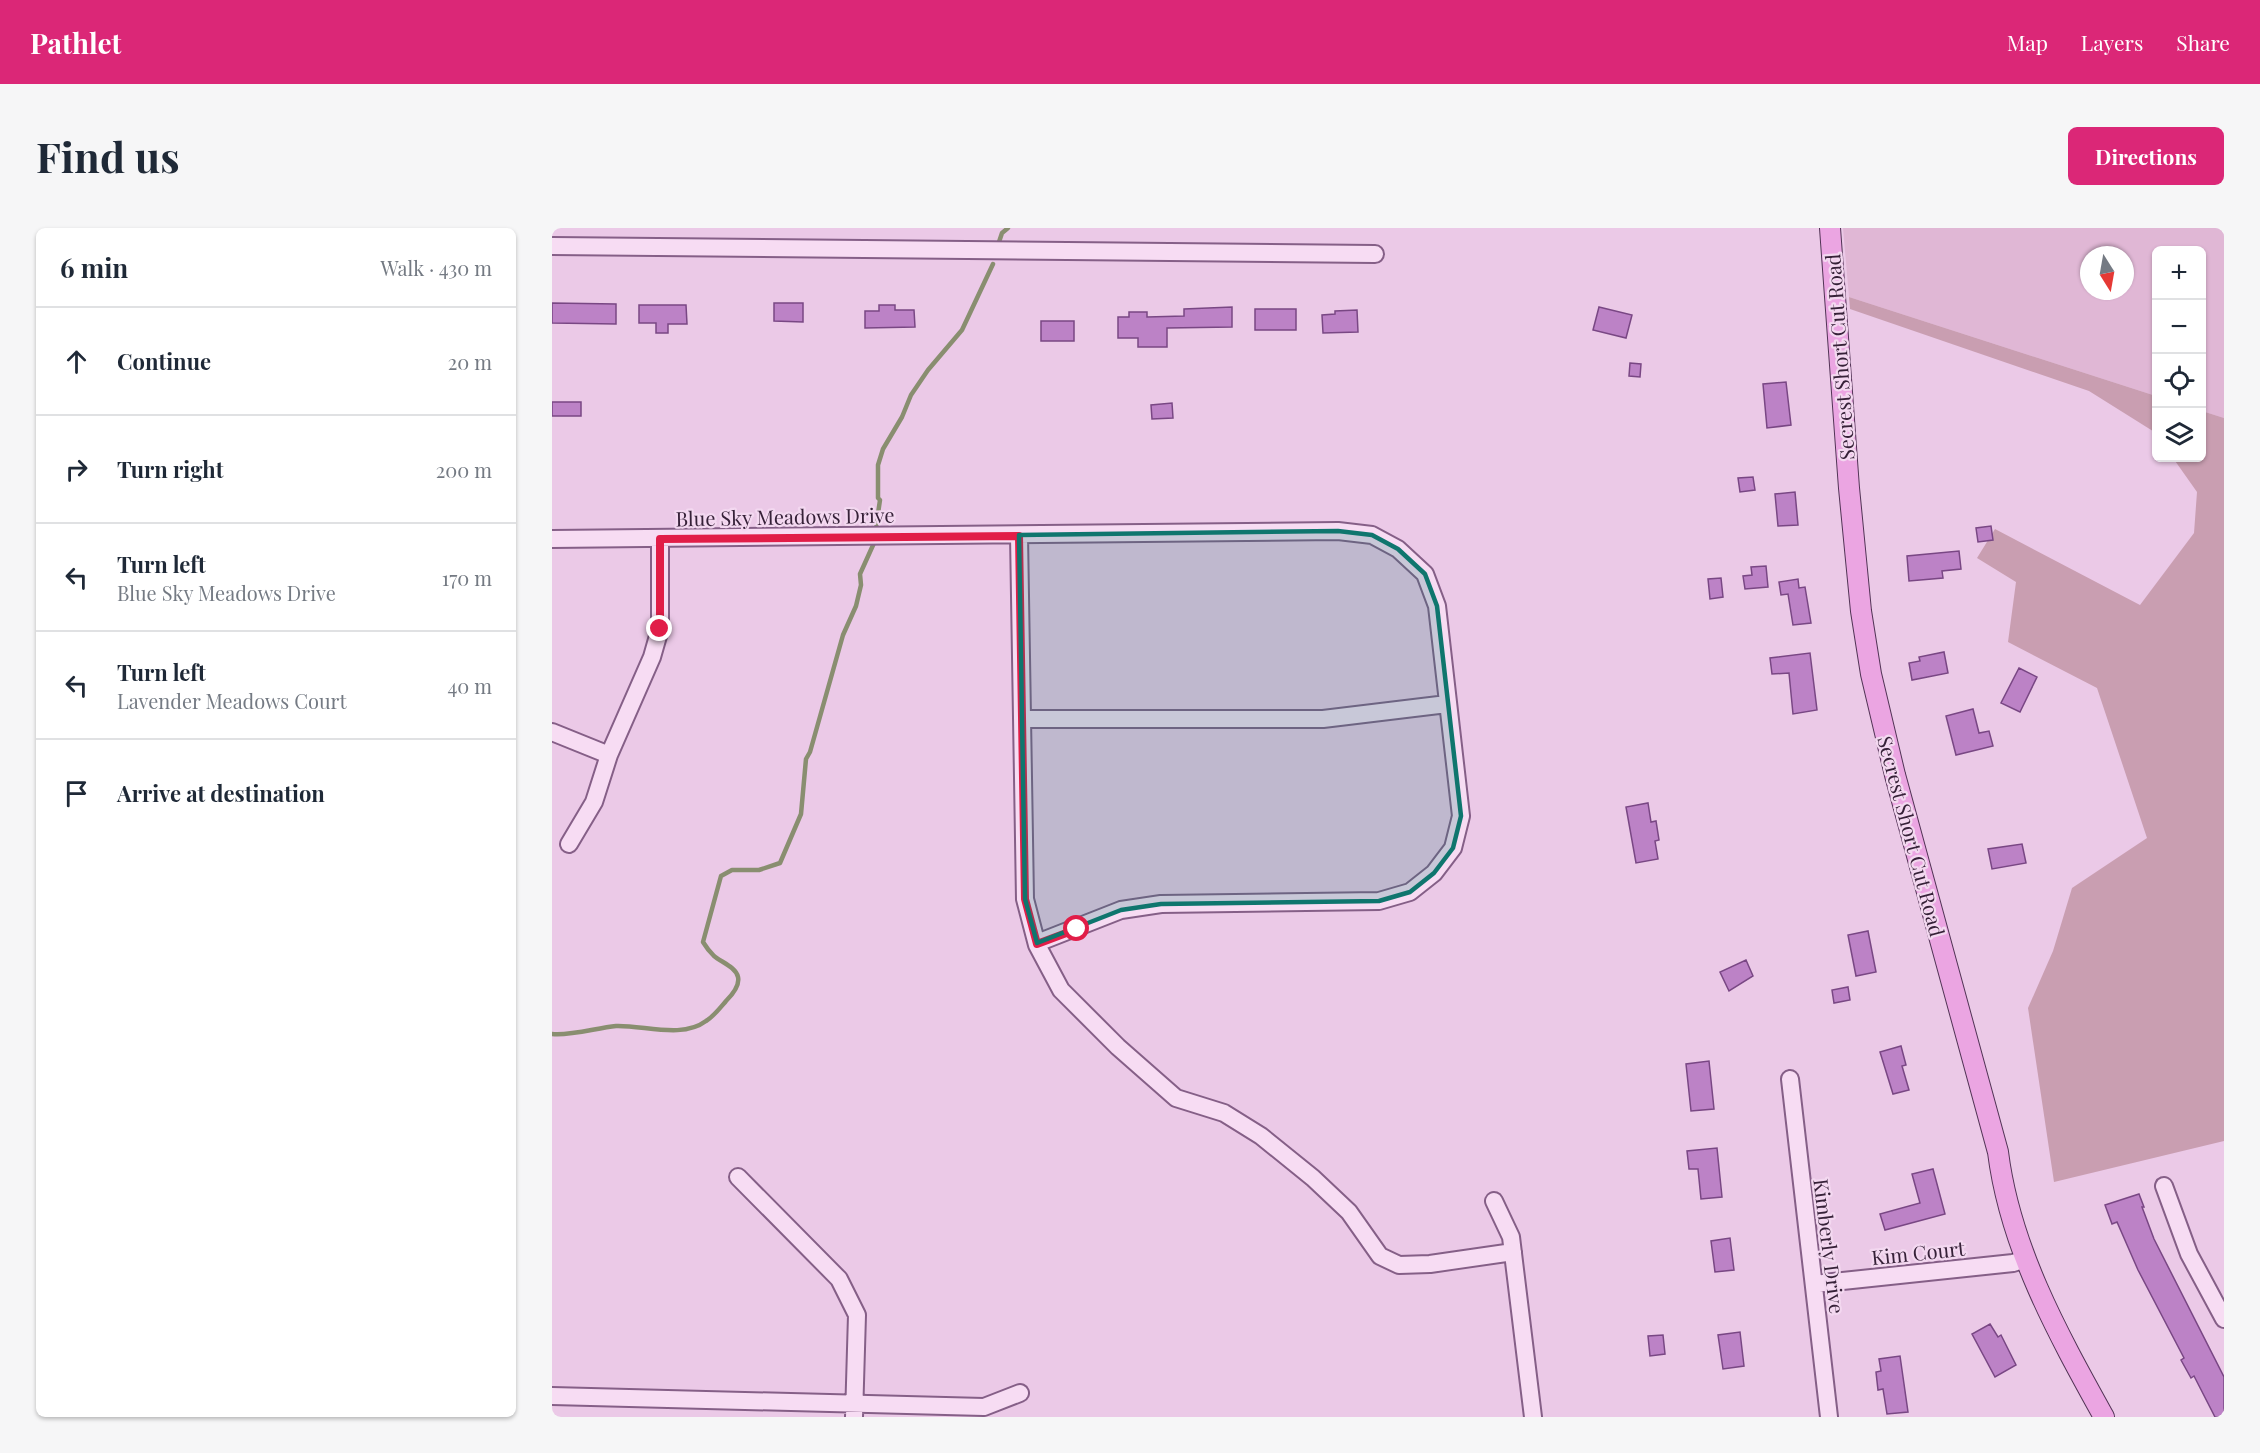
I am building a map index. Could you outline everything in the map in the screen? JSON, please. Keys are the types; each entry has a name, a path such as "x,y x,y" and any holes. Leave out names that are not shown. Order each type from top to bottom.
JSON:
{"main road":[{"name":"Secrest Short Cut Road","path":"1830,228 1849,488 1861,611 1871,674 1895,775 1998,1152 2006,1192 2026,1259 2049,1314 2104,1417"}],"street":[{"path":"552,246 1375,254"},
{"name":"Blue Sky Meadows Drive","path":"552,538 1019,536 1338,531 1372,535 1398,549 1425,574 1437,606 1461,816 1453,848 1434,873 1410,892 1379,902 1161,903 1121,910 1037,944"},
{"path":"1019,536 1025,899 1037,944 1061,990 1118,1047 1176,1098 1224,1113 1261,1136 1313,1178 1349,1212 1380,1256 1399,1265 1430,1264 1513,1252"},
{"path":"569,844 594,802 609,755 652,657 660,629 660,539"},
{"path":"1022,719 1323,718 1448,704"},
{"path":"552,732 609,755"},
{"name":"Kimberly Drive","path":"1790,1079 1829,1417"},
{"path":"738,1177 839,1279 857,1315 854,1411"},
{"path":"2164,1186 2189,1254 2222,1311"},
{"path":"1494,1201 1511,1237 1533,1417"},
{"name":"Kim Court","path":"1814,1284 2013,1263 2026,1259"},
{"path":"552,1396 854,1411 984,1407 1020,1393"}],"highlighted area":[{"path":"1338,531 1372,535 1398,549 1425,574 1437,606 1461,816 1453,848 1434,873 1410,892 1379,901 1161,904 1121,910 1037,943 1025,899 1019,535"}],"shaded area":[{"path":"1843,228 2224,228 2224,418 2206,412 2206,246 2152,246 2152,395 1849,297"},
{"path":"1849,297 2152,395 2152,430 2089,391 1850,309"},
{"path":"2206,412 2224,418 2224,1141 2054,1182 2028,1008 2053,951 2072,888 2147,838 2097,688 2008,642 2016,582 1977,558 1995,529 2140,605 2194,533 2197,492 2176,462 2206,462"}],"building":[{"path":"552,303 616,304 616,324 552,323"},
{"path":"774,303 803,303 803,322 774,321"},
{"path":"639,305 686,305 687,324 668,324 668,333 656,333 656,323 639,323"},
{"path":"879,305 895,305 895,310 914,310 915,327 865,328 865,311 879,311"},
{"path":"1232,307 1232,327 1167,328 1167,347 1138,347 1138,338 1118,338 1118,317 1129,317 1129,312 1147,312 1147,317 1184,316 1184,309"},
{"path":"1599,307 1632,315 1626,338 1593,330"},
{"path":"1255,309 1296,309 1296,330 1255,330"},
{"path":"1357,310 1358,332 1323,333 1322,315 1335,314 1335,311"},
{"path":"1041,321 1074,321 1074,341 1041,341"},
{"path":"1630,363 1641,364 1640,377 1629,376"},
{"path":"1786,382 1791,425 1767,428 1763,384"},
{"path":"552,402 581,402 581,416 552,416"},
{"path":"1172,403 1173,418 1152,419 1151,405"},
{"path":"1753,477 1755,490 1740,492 1738,478"},
{"path":"1795,492 1798,525 1778,526 1775,494"},
{"path":"1991,526 1993,540 1978,542 1976,528"},
{"path":"1959,551 1961,569 1942,571 1943,578 1909,581 1907,556"},
{"path":"1766,566 1768,587 1745,589 1743,576 1752,575 1751,567"},
{"path":"1721,578 1723,597 1710,599 1708,579"},
{"path":"1798,579 1799,588 1805,587 1811,623 1793,625 1788,594 1781,595 1779,582"},
{"path":"1944,652 1948,673 1912,680 1909,663 1920,661 1919,657"},
{"path":"1810,653 1817,710 1793,714 1789,673 1772,674 1770,658"},
{"path":"2019,668 2037,677 2020,712 2001,703"},
{"path":"1973,709 1979,733 1989,731 1993,746 1956,755 1946,716"},
{"path":"1648,803 1651,822 1656,821 1659,840 1655,841 1658,859 1636,863 1626,807"},
{"path":"2022,844 2026,863 1992,869 1988,849"},
{"path":"1868,931 1876,972 1856,976 1848,935"},
{"path":"1746,960 1753,976 1729,991 1720,972"},
{"path":"1848,987 1850,1000 1834,1003 1832,990"},
{"path":"1901,1046 1906,1065 1902,1066 1909,1090 1893,1094 1880,1052"},
{"path":"1709,1061 1714,1109 1691,1111 1686,1064"},
{"path":"1717,1148 1722,1197 1701,1199 1698,1169 1689,1169 1687,1151"},
{"path":"1933,1169 1945,1214 1885,1230 1880,1214 1920,1203 1912,1174"},
{"path":"2139,1194 2154,1239 2224,1377 2224,1417 2215,1417 2194,1376 2191,1378 2181,1360 2184,1358 2138,1270 2117,1222 2112,1224 2105,1205"},
{"path":"1730,1238 1734,1270 1715,1272 1711,1241"},
{"path":"1990,1324 1998,1337 2001,1335 2016,1365 1995,1377 1972,1334"},
{"path":"1740,1332 1744,1366 1723,1369 1718,1335"},
{"path":"1663,1335 1665,1354 1650,1356 1648,1336"},
{"path":"1900,1356 1908,1412 1887,1414 1883,1389 1878,1390 1876,1372 1881,1371 1879,1359"}],"waterway":[{"path":"998,245 1002,233 1008,228"},
{"path":"876,527 880,500 878,498 878,465 883,449 902,417 911,395 928,370 962,330 993,264"},
{"path":"552,1034 575,1033 616,1026 662,1030 686,1029 709,1019 735,990 738,984 737,973 714,956 703,942 721,876 732,870 759,870 780,863 801,814 806,759 810,752 843,635 856,606 861,585 860,574 874,543"}],"route":[{"path":"660,629 660,539 1019,536 1025,899 1037,944 1077,929"}]}
